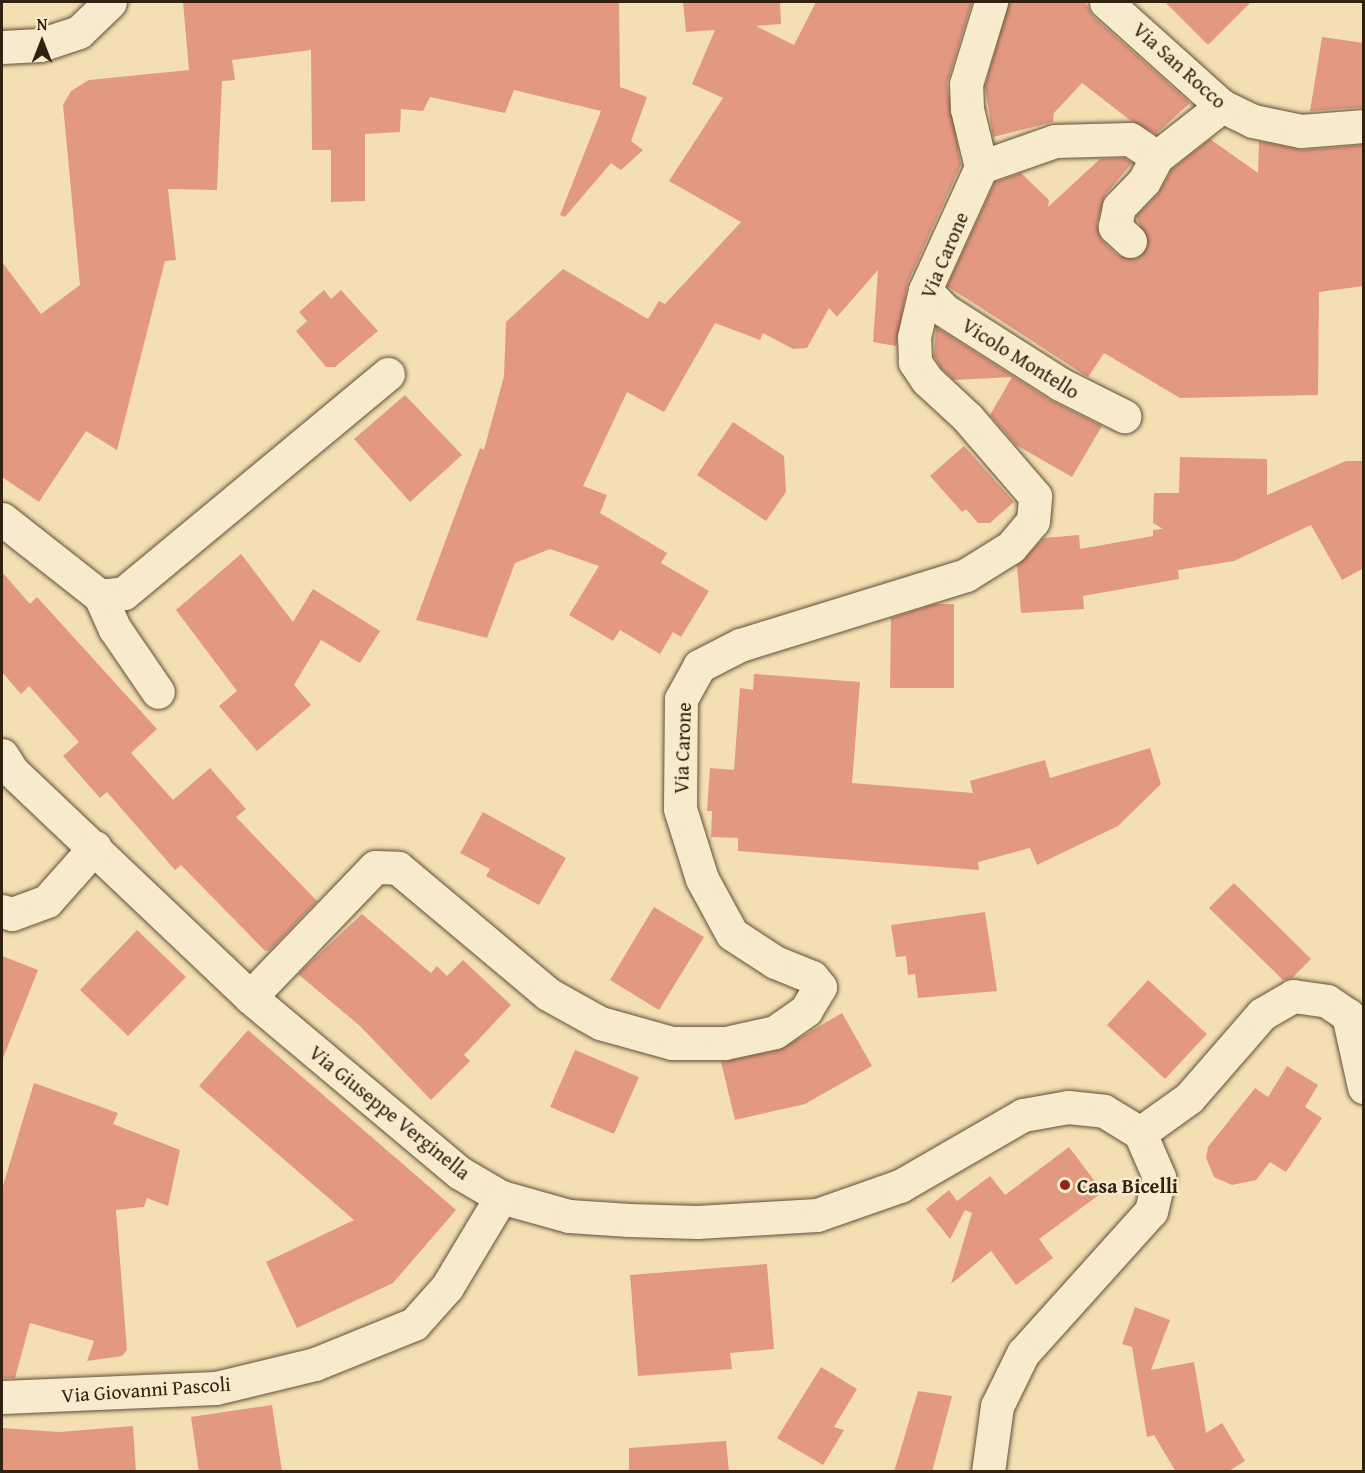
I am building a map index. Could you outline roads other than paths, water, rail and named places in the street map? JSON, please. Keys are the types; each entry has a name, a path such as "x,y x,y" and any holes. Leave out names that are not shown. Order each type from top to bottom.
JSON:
{"street":[{"path":"2,47 40,45 79,32 110,2"},
{"path":"991,2 966,84 967,109 981,167 1055,141 1130,139 1157,157"},
{"name":"Via San Rocco","path":"1106,2 1222,106 1253,121 1301,130 1364,126"},
{"path":"1130,241 1115,227 1119,207 1144,181 1157,157 1222,106"},
{"name":"Via Carone","path":"250,997 375,867 398,868 548,994 600,1023 672,1043 725,1043 775,1032 806,1010 820,987 812,976 775,962 732,933 702,879 680,809 681,699 699,666 740,645 966,575 1011,547 1033,521 1035,496 968,418 927,380 915,362 914,337 925,290 981,167"},
{"name":"Vicolo Montello","path":"925,290 944,310 1059,384 1124,416"},
{"path":"100,596 124,593 388,374"},
{"path":"2,519 100,596 115,629 158,692"},
{"name":"Via Giuseppe Verginella","path":"2,755 12,771 95,847 250,997 460,1173 501,1197 569,1216 629,1220 697,1222 817,1215 900,1186 1023,1115 1068,1107 1104,1111 1140,1133"},
{"path":"2,911 12,914 47,901 95,847"},
{"path":"988,1472 997,1406 1023,1353 1151,1211 1160,1177 1140,1133 1189,1098 1262,1014 1293,996 1327,1001 1348,1015 1364,1087"},
{"name":"Via Giovanni Pascoli","path":"2,1397 216,1388 315,1364 414,1324 447,1287 501,1197"}],"place":[{"name":"Casa Bicelli","path":"1065,1185"}]}
